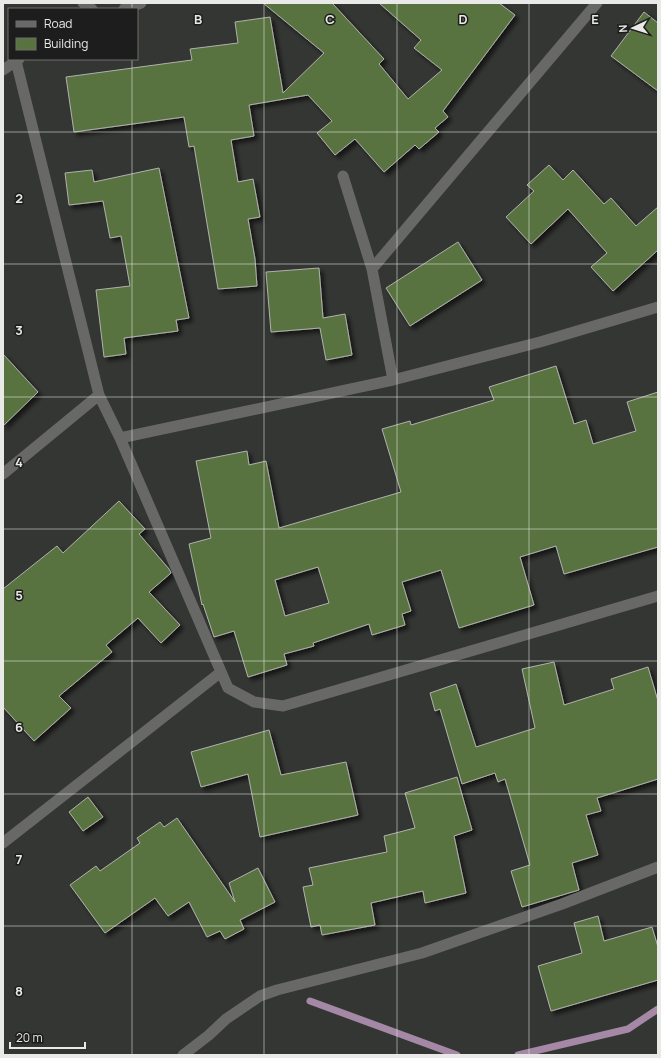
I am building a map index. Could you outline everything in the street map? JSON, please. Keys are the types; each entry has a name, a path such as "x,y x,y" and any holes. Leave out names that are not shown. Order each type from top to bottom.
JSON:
{"street":[{"path":"127,8 141,3"},
{"path":"372,269 597,3"},
{"path":"3,70 18,60 99,395 120,438 228,688 254,702 284,706 658,596"},
{"path":"343,176 372,269 393,380"},
{"path":"120,438 393,380 540,342 658,307"},
{"path":"3,474 99,395"},
{"path":"3,843 221,672"},
{"path":"183,1055 209,1035 226,1019 260,996 277,990 422,953 562,904 658,867"}],"building":[{"path":"263,3 332,3 384,59 379,64 408,99 442,70 414,48 421,40 379,3 499,3 515,15 443,111 448,117 435,128 439,132 419,149 415,145 384,172 355,139 335,155 317,133 332,121 308,95 249,105 254,136 231,140 238,182 253,179 260,217 248,219 255,259 257,286 218,289 194,146 189,147 184,117 74,132 66,77 192,60 190,49 238,43 235,22 270,17 283,93 324,53"},
{"path":"644,12 658,23 658,91 611,56"},
{"path":"549,165 563,180 573,170 604,204 611,198 636,226 658,207 658,250 613,291 591,267 607,253 568,209 531,244 506,217 534,191 527,185"},
{"path":"159,168 189,318 176,320 178,331 124,338 126,354 104,357 96,290 130,286 121,236 110,238 103,201 69,205 65,173 92,170 94,182"},
{"path":"458,242 482,280 410,326 386,288"},
{"path":"319,268 323,318 345,314 352,355 326,360 320,328 271,332 266,272"},
{"path":"3,354 38,392 3,426"},
{"path":"556,366 574,424 586,420 593,444 636,431 627,402 658,392 658,547 564,574 556,546 520,557 534,605 459,628 441,570 402,582 411,611 402,614 405,625 372,635 369,624 313,643 314,646 284,654 287,665 248,677 234,631 214,637 203,604 202,605 189,544 211,538 196,461 247,451 249,465 266,461 279,528 401,492 382,429 410,421 411,425 494,400 489,387","holes":["318,567 329,603 285,616 275,580"]},
{"path":"119,501 145,529 139,534 171,573 149,592 180,625 161,643 138,618 106,645 112,652 59,696 71,708 34,741 3,707 3,589 57,546 63,553"},
{"path":"554,662 564,705 614,689 611,679 648,667 658,701 658,779 597,798 601,811 586,815 598,855 572,863 579,890 522,907 511,871 530,865 505,779 498,782 495,773 462,784 440,709 435,711 430,693 456,684 476,747 535,728 522,669"},
{"path":"269,730 281,775 346,762 358,815 260,837 248,774 201,787 191,752"},
{"path":"457,777 472,830 454,836 466,893 425,903 423,891 371,903 375,925 322,935 320,925 311,927 303,887 313,885 309,868 387,852 384,836 415,828 405,793"},
{"path":"88,797 103,817 83,831 69,812"},
{"path":"177,818 235,902 229,883 258,868 275,902 240,920 244,929 225,939 220,931 207,937 189,902 168,916 155,898 105,933 70,885 96,866 100,871 140,843 137,838 160,822 164,827"},
{"path":"598,916 604,941 652,927 658,947 658,980 551,1011 538,966 582,953 574,923"}],"waterway":[{"path":"310,1001 457,1055"},
{"path":"518,1055 628,1029 658,1009"}]}
